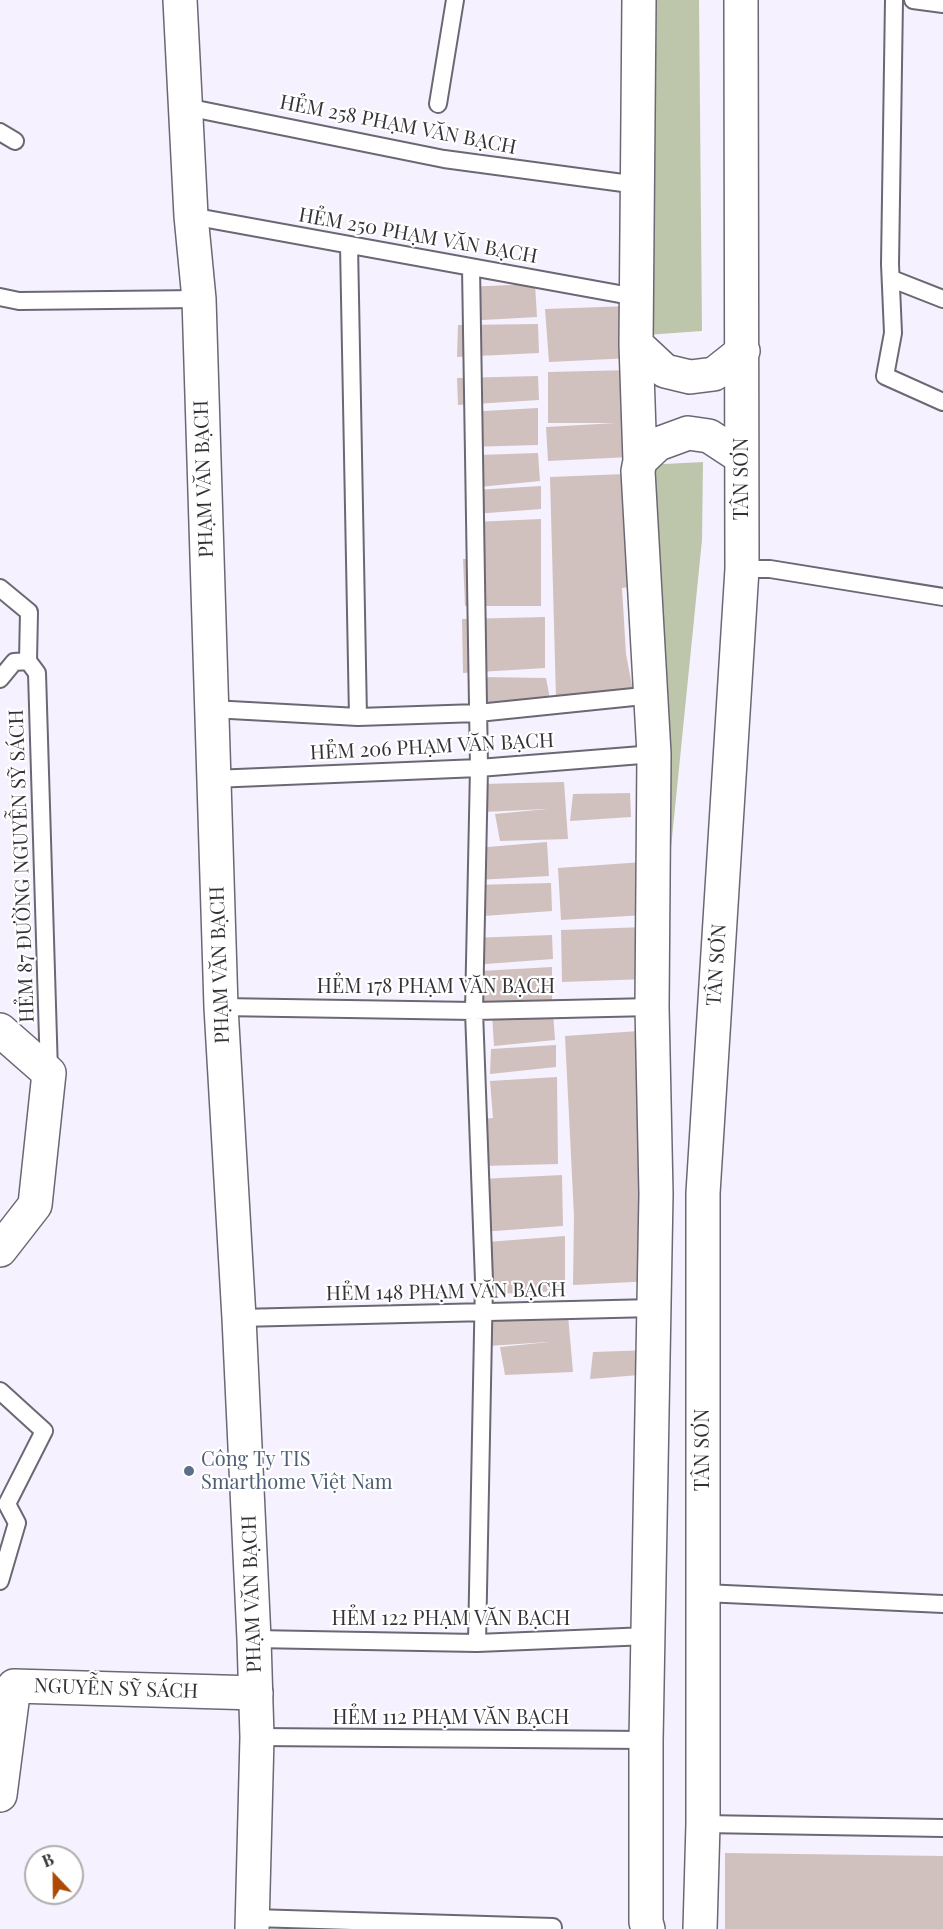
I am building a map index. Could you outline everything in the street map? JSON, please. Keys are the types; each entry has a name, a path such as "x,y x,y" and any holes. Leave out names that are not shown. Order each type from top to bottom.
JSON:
{"street":[{"name":"PHẠM VĂN BẠCH","path":"180,0 191,216 199,299 221,1006 254,1639 257,1737 252,1924"},
{"path":"639,0 636,297 640,461 638,471 653,695 654,754 652,1007 656,1194 646,1740 646,1922 648,1929"},
{"name":"TÂN SƠN","path":"700,1929 704,1593 703,1193 742,569 741,0"},
{"path":"636,344 665,371 690,377 714,374 742,351"},
{"path":"640,461 658,444 688,434 709,436 741,457"},
{"path":"0,1030 49,1073 35,1205 0,1250"},
{"path":"656,1194 668,1207 681,1209 703,1193"},
{"path":"654,1294 677,1269 689,1270 702,1279"},
{"name":"NGUYỄN SỸ SÁCH","path":"0,1795 14,1686 256,1693"}],"lane":[{"path":"438,104 455,0"},
{"path":"894,0 893,333 885,376 943,402"},
{"path":"913,0 943,4"},
{"name":"HẺM 258 PHẠM VĂN BẠCH","path":"186,107 444,159 638,185"},
{"path":"0,132 15,141"},
{"name":"HẺM 250 PHẠM VĂN BẠCH","path":"191,216 636,297"},
{"path":"349,245 358,717"},
{"path":"471,267 479,768 474,1011 483,1311 477,1643"},
{"path":"892,279 943,299"},
{"path":"0,297 19,301 199,299"},
{"path":"742,569 770,569 943,597"},
{"path":"0,588 29,612 28,661 14,662 0,679"},
{"name":"HẺM 87 ĐƯỜNG NGUYỄN SỸ SÁCH","path":"28,661 37,673 49,1073"},
{"path":"212,709 358,717 478,713 653,695"},
{"name":"HẺM 206 PHẠM VĂN BẠCH","path":"213,779 479,768 654,754"},
{"name":"HẺM 178 PHẠM VĂN BẠCH","path":"221,1006 474,1011 652,1007"},
{"name":"HẺM 148 PHẠM VĂN BẠCH","path":"239,1318 483,1311 654,1294"},
{"path":"0,1390 44,1431 7,1504 17,1523 0,1581"},
{"path":"704,1593 943,1604"},
{"name":"HẺM 122 PHẠM VĂN BẠCH","path":"254,1639 477,1643 648,1636"},
{"name":"HẺM 112 PHẠM VĂN BẠCH","path":"257,1737 646,1740"},
{"path":"703,1824 943,1827"},
{"path":"252,1924 553,1927"}],"green space":[{"path":"646,0 699,0 702,331 646,335"},
{"path":"703,462 702,540 660,957 645,465"}],"building":[{"path":"535,284 537,317 465,321 464,287"},
{"path":"630,306 632,358 549,362 545,309"},
{"path":"538,324 539,353 457,357 458,325"},
{"path":"632,370 630,457 548,461 546,427 616,423 548,423 548,372"},
{"path":"538,376 539,400 458,405 457,378"},
{"path":"538,408 538,445 466,447 466,412"},
{"path":"538,453 540,481 479,487 477,455"},
{"path":"624,474 630,587 622,588 626,654 633,691 556,699 550,477"},
{"path":"541,486 541,509 474,514 475,490"},
{"path":"541,519 541,606 465,606 463,559 476,559 474,522"},
{"path":"545,617 545,668 463,673 462,619"},
{"path":"483,677 546,678 550,699 483,706"},
{"path":"564,782 568,839 500,841 495,814 547,809 483,812 482,784"},
{"path":"630,793 631,817 570,821 573,794"},
{"path":"547,842 549,876 477,880 476,848"},
{"path":"643,862 645,915 561,920 558,868"},
{"path":"551,883 552,911 470,917 471,885"},
{"path":"645,927 647,979 562,982 561,930"},
{"path":"552,935 553,959 472,965 470,938"},
{"path":"552,967 552,1003 481,1007 480,971"},
{"path":"553,1012 555,1040 494,1046 492,1014"},
{"path":"639,1031 653,1281 573,1285 574,1216 565,1036"},
{"path":"556,1045 556,1067 490,1074 491,1049"},
{"path":"557,1077 558,1164 482,1166 480,1119 493,1118 490,1081"},
{"path":"562,1175 563,1226 481,1232 480,1179"},
{"path":"565,1236 565,1291 494,1294 487,1286 487,1242"},
{"path":"568,1315 573,1372 505,1375 500,1347 549,1342 488,1346 486,1317"},
{"path":"651,1350 652,1374 590,1379 593,1352"},
{"path":"725,1853 943,1856 943,1929 725,1929"}],"place":[{"name":"Công Ty TIS Smarthome Việt Nam","path":"189,1471"}]}
